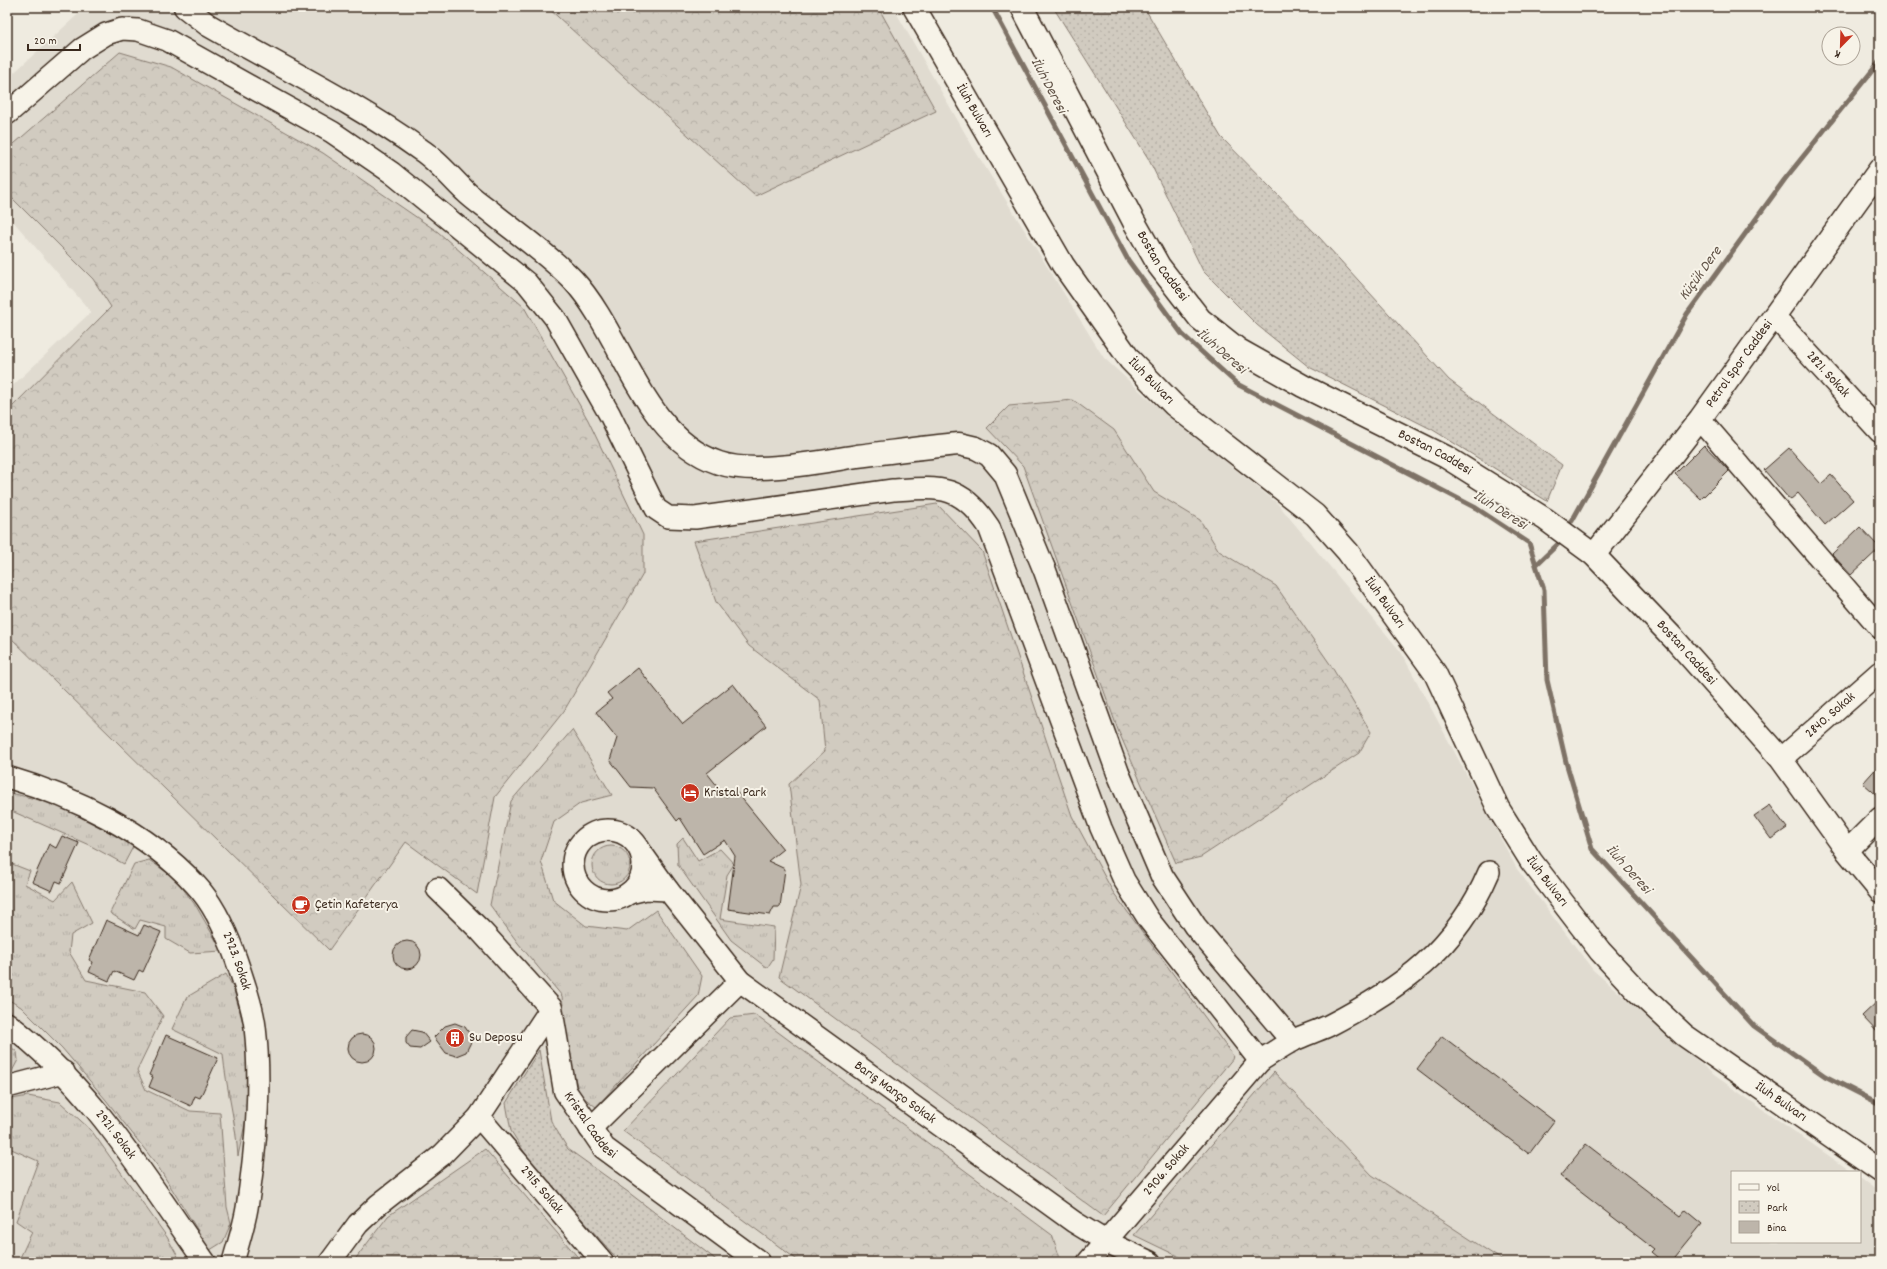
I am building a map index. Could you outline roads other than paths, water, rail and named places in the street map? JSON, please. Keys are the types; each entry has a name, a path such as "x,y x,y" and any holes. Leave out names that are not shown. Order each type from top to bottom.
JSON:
{"street":[{"path":"185,7 208,25 365,113 424,151 466,192 563,270 585,295 650,404 671,431 692,450 721,464 735,466 808,464 959,444 976,448 989,455 1005,474 1048,579 1118,773 1162,876 1195,926 1292,1041"},
{"name":"İluh Bulvarı","path":"914,7 1063,265 1130,360 1174,405 1315,515 1348,552 1435,673 1498,808 1531,861 1600,952 1637,991 1684,1035 1880,1171"},
{"name":"Bostan Caddesi","path":"1022,7 1159,266 1200,319 1239,350 1303,386 1446,457 1545,519 1594,555 1676,641 1781,759 1848,851 1880,891"},
{"path":"7,114 82,49 106,34 122,29 138,30 167,40 332,132 364,152 527,283 555,318 610,416 656,509 668,517 695,518 885,491 923,488 945,490 959,495 970,502 989,528 1101,828 1124,880 1149,920 1260,1061"},
{"name":"Petrol Spor Caddesi","path":"1594,555 1700,419 1774,317 1877,182"},
{"name":"2821. Sokak","path":"1774,317 1880,432"},
{"path":"1700,419 1880,628"},
{"name":"2840. Sokak","path":"1781,759 1880,672"},
{"name":"2923. Sokak","path":"7,777 61,796 112,820 161,851 196,885 224,927 240,968 255,1026 259,1092 247,1209 233,1262"},
{"path":"1848,851 1880,818"},
{"path":"629,893 637,885 642,874 643,861 640,850 633,840 623,832 611,829 598,830 587,835 578,844 573,855 572,866 574,877 579,886 588,894 597,899 609,900 620,898 629,893 646,889 668,890"},
{"name":"Barış Manço Sokak","path":"640,850 668,890 740,981 1074,1222 1107,1242 1150,1262"},
{"name":"2906. Sokak","path":"1088,1262 1107,1242 1260,1061 1292,1041 1326,1026 1368,1004 1414,974 1438,952 1457,927 1477,899 1489,872"},
{"path":"330,1262 358,1224 373,1210 442,1155 479,1117 551,1008 481,931 438,889"},
{"path":"590,1129 740,981"},
{"name":"Kristal Caddesi","path":"551,1008 565,1090 604,1148 759,1262"},
{"name":"2921. Sokak","path":"7,1023 32,1041 64,1072 113,1130 205,1262"},
{"path":"7,1087 64,1072"},
{"name":"2915. Sokak","path":"479,1117 603,1262"}],"waterway":[{"name":"İluh Deresi","path":"992,7 1128,260 1182,334 1237,384 1476,508 1529,543 1544,590 1547,680 1566,762 1592,849 1754,1026 1825,1076 1880,1104"},
{"name":"Küçük Dere","path":"1572,521 1687,314 1785,179 1880,61"},
{"name":"Küçük Dere","path":"1536,565 1558,544"}],"place":[{"name":"Kristal Park","path":"690,793"},
{"name":"Çetin Kafeterya","path":"301,905"},
{"name":"Su Deposu","path":"455,1038"}]}
